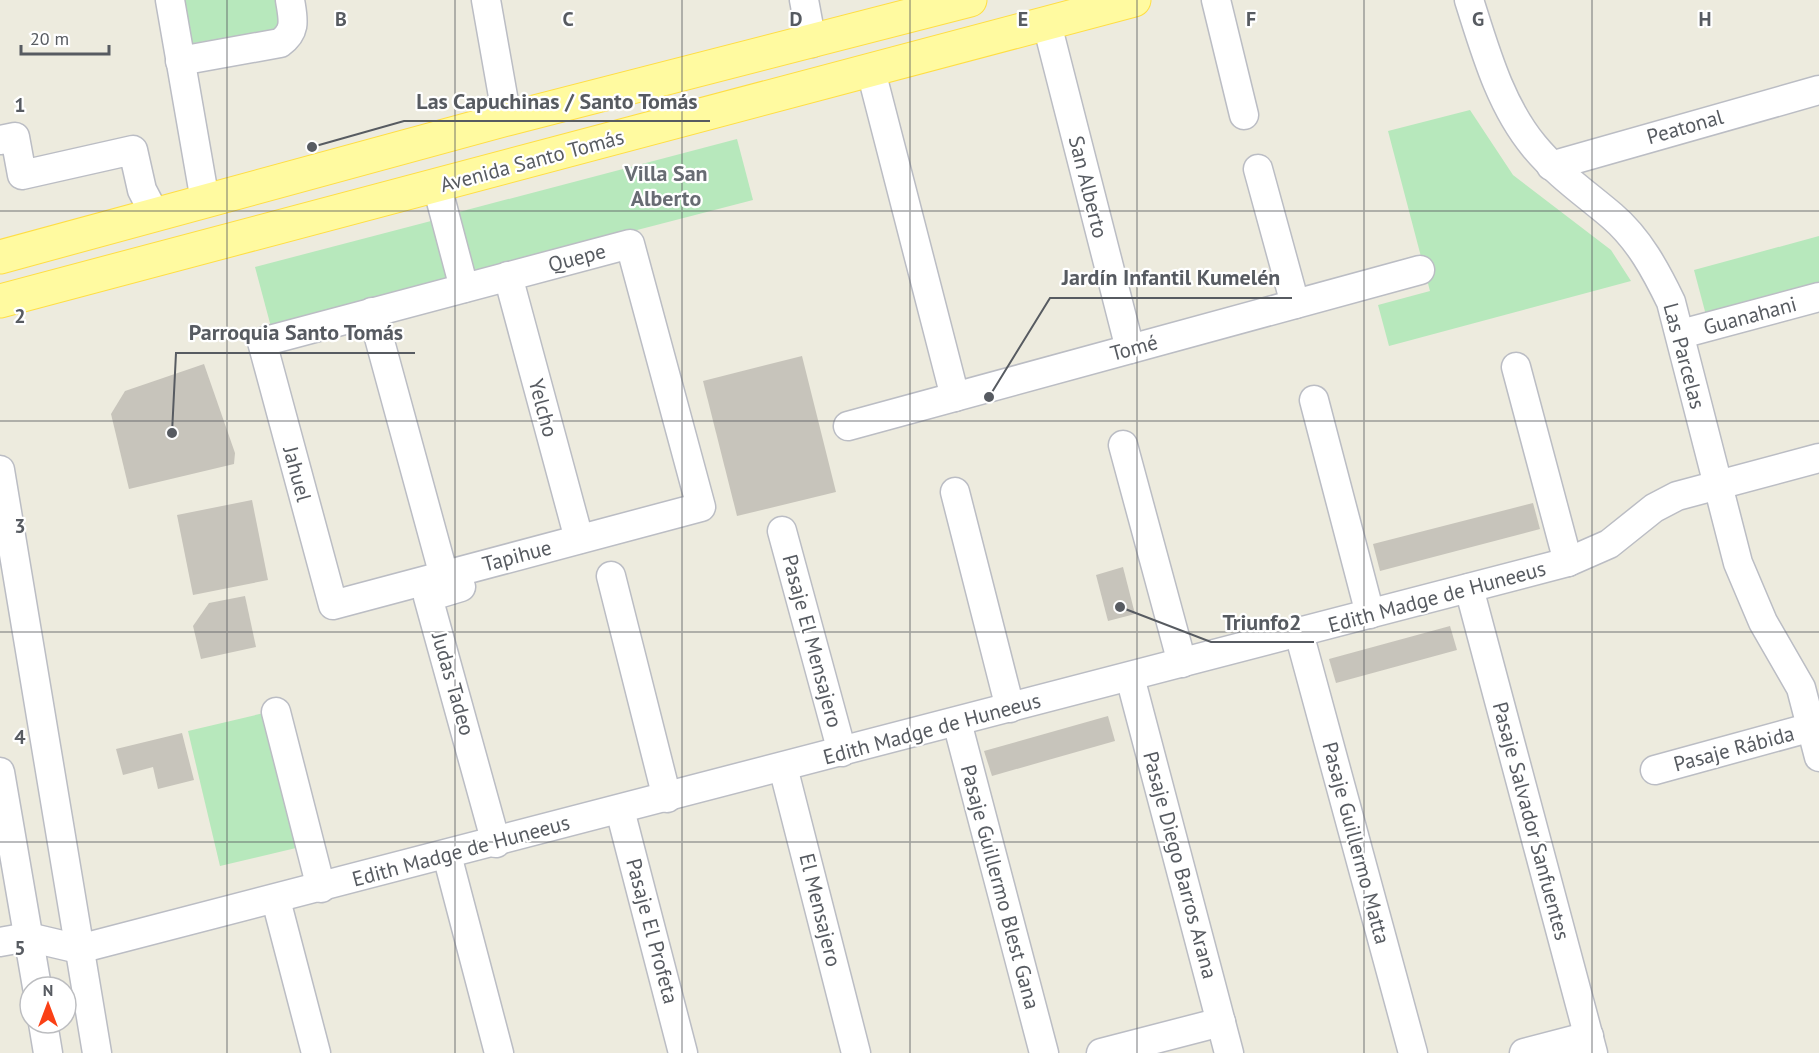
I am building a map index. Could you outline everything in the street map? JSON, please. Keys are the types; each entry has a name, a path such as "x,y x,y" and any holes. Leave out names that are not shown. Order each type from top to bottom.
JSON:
{"main road":[{"path":"0,257 507,119 812,43 970,0"},
{"name":"Avenida Santo Tomás","path":"0,301 1134,0"}],"street":[{"path":"170,0 205,201"},
{"path":"180,61 280,43 289,36 294,24 290,0"},
{"path":"486,0 507,119"},
{"path":"804,0 812,43"},
{"path":"1216,0 1244,115"},
{"name":"Las Parcelas","path":"1469,0 1492,69 1516,120 1551,166 1613,217 1644,252 1671,302 1681,334 1716,485 1747,588 1810,685 1812,727 1819,757"},
{"name":"San Alberto","path":"1047,24 1130,349"},
{"path":"871,71 955,397"},
{"name":"Peatonal","path":"1551,166 1819,90"},
{"path":"0,140 15,137 22,175 133,150 142,190 155,215"},
{"path":"1258,170 1295,304"},
{"path":"437,186 464,288"},
{"name":"Quepe","path":"262,342 630,244 701,507"},
{"name":"Tomé","path":"848,426 1420,270"},
{"name":"Yelcho","path":"508,276 579,539"},
{"name":"Guanahani","path":"1681,334 1819,297"},
{"path":"372,312 444,576"},
{"name":"Jahuel","path":"262,342 333,605"},
{"path":"1516,367 1568,562"},
{"path":"1314,400 1370,614"},
{"path":"1123,445 1182,663"},
{"name":"Edith Madge de Huneeus","path":"28,937 79,949 496,843 1568,562 1609,544 1665,501 1819,458"},
{"path":"0,470 97,1053"},
{"path":"955,492 1010,708"},
{"name":"Tapihue","path":"333,605 701,507"},
{"name":"Pasaje El Mensajero","path":"782,531 842,752"},
{"name":"Judas Tadeo","path":"496,843 428,597 499,576"},
{"path":"611,576 667,798"},
{"name":"Pasaje Salvador Sanfuentes","path":"1469,588 1591,1045"},
{"name":"Pasaje Guillermo Matta","path":"1299,633 1413,1053"},
{"name":"Pasaje Diego Barros Arana","path":"1130,676 1229,1053"},
{"path":"276,712 321,888"},
{"name":"Pasaje Guillermo Blest Gana","path":"957,722 1044,1053"},
{"name":"Pasaje Rábida","path":"1655,770 1812,727"},
{"name":"El Mensajero","path":"783,767 856,1053"},
{"path":"0,772 35,975"},
{"name":"Pasaje El Profeta","path":"620,810 683,1053"},
{"path":"447,855 499,1053"},
{"path":"276,900 316,1053"},
{"path":"0,942 28,937"},
{"path":"1101,1053 1221,1022"},
{"path":"45,1035 48,1053"},
{"path":"1524,1053 1591,1045"}],"green space":[{"path":"180,0 278,0 283,28 188,44"},
{"path":"1470,110 1513,175 1611,250 1631,281 1389,346 1378,305 1430,291 1388,131"},
{"path":"737,139 753,200 475,272 459,212"},
{"path":"431,221 447,281 271,327 255,267"},
{"path":"1819,236 1819,289 1707,319 1694,270"},
{"path":"264,713 296,848 220,866 188,731"}],"building":[{"path":"802,356 836,492 737,516 703,381"},
{"path":"204,364 235,453 234,464 129,489 111,414 125,391"},
{"path":"252,500 268,580 193,595 177,515"},
{"path":"1533,503 1540,529 1380,571 1373,544"},
{"path":"1123,567 1135,614 1108,621 1096,575"},
{"path":"245,596 256,647 201,659 193,626 209,603"},
{"path":"1450,626 1457,650 1336,683 1329,659"},
{"path":"1108,716 1115,741 992,776 984,751"},
{"path":"182,733 194,780 158,789 153,767 123,775 116,749"}],"place":[{"name":"Las Capuchinas / Santo Tomás","path":"312,147"},
{"name":"Jardín Infantil Kumelén","path":"989,397"},
{"name":"Parroquia Santo Tomás","path":"172,433"},
{"name":"Triunfo2","path":"1120,607"}],"district":[{"name":"Villa San Alberto","path":"666,186"}]}
